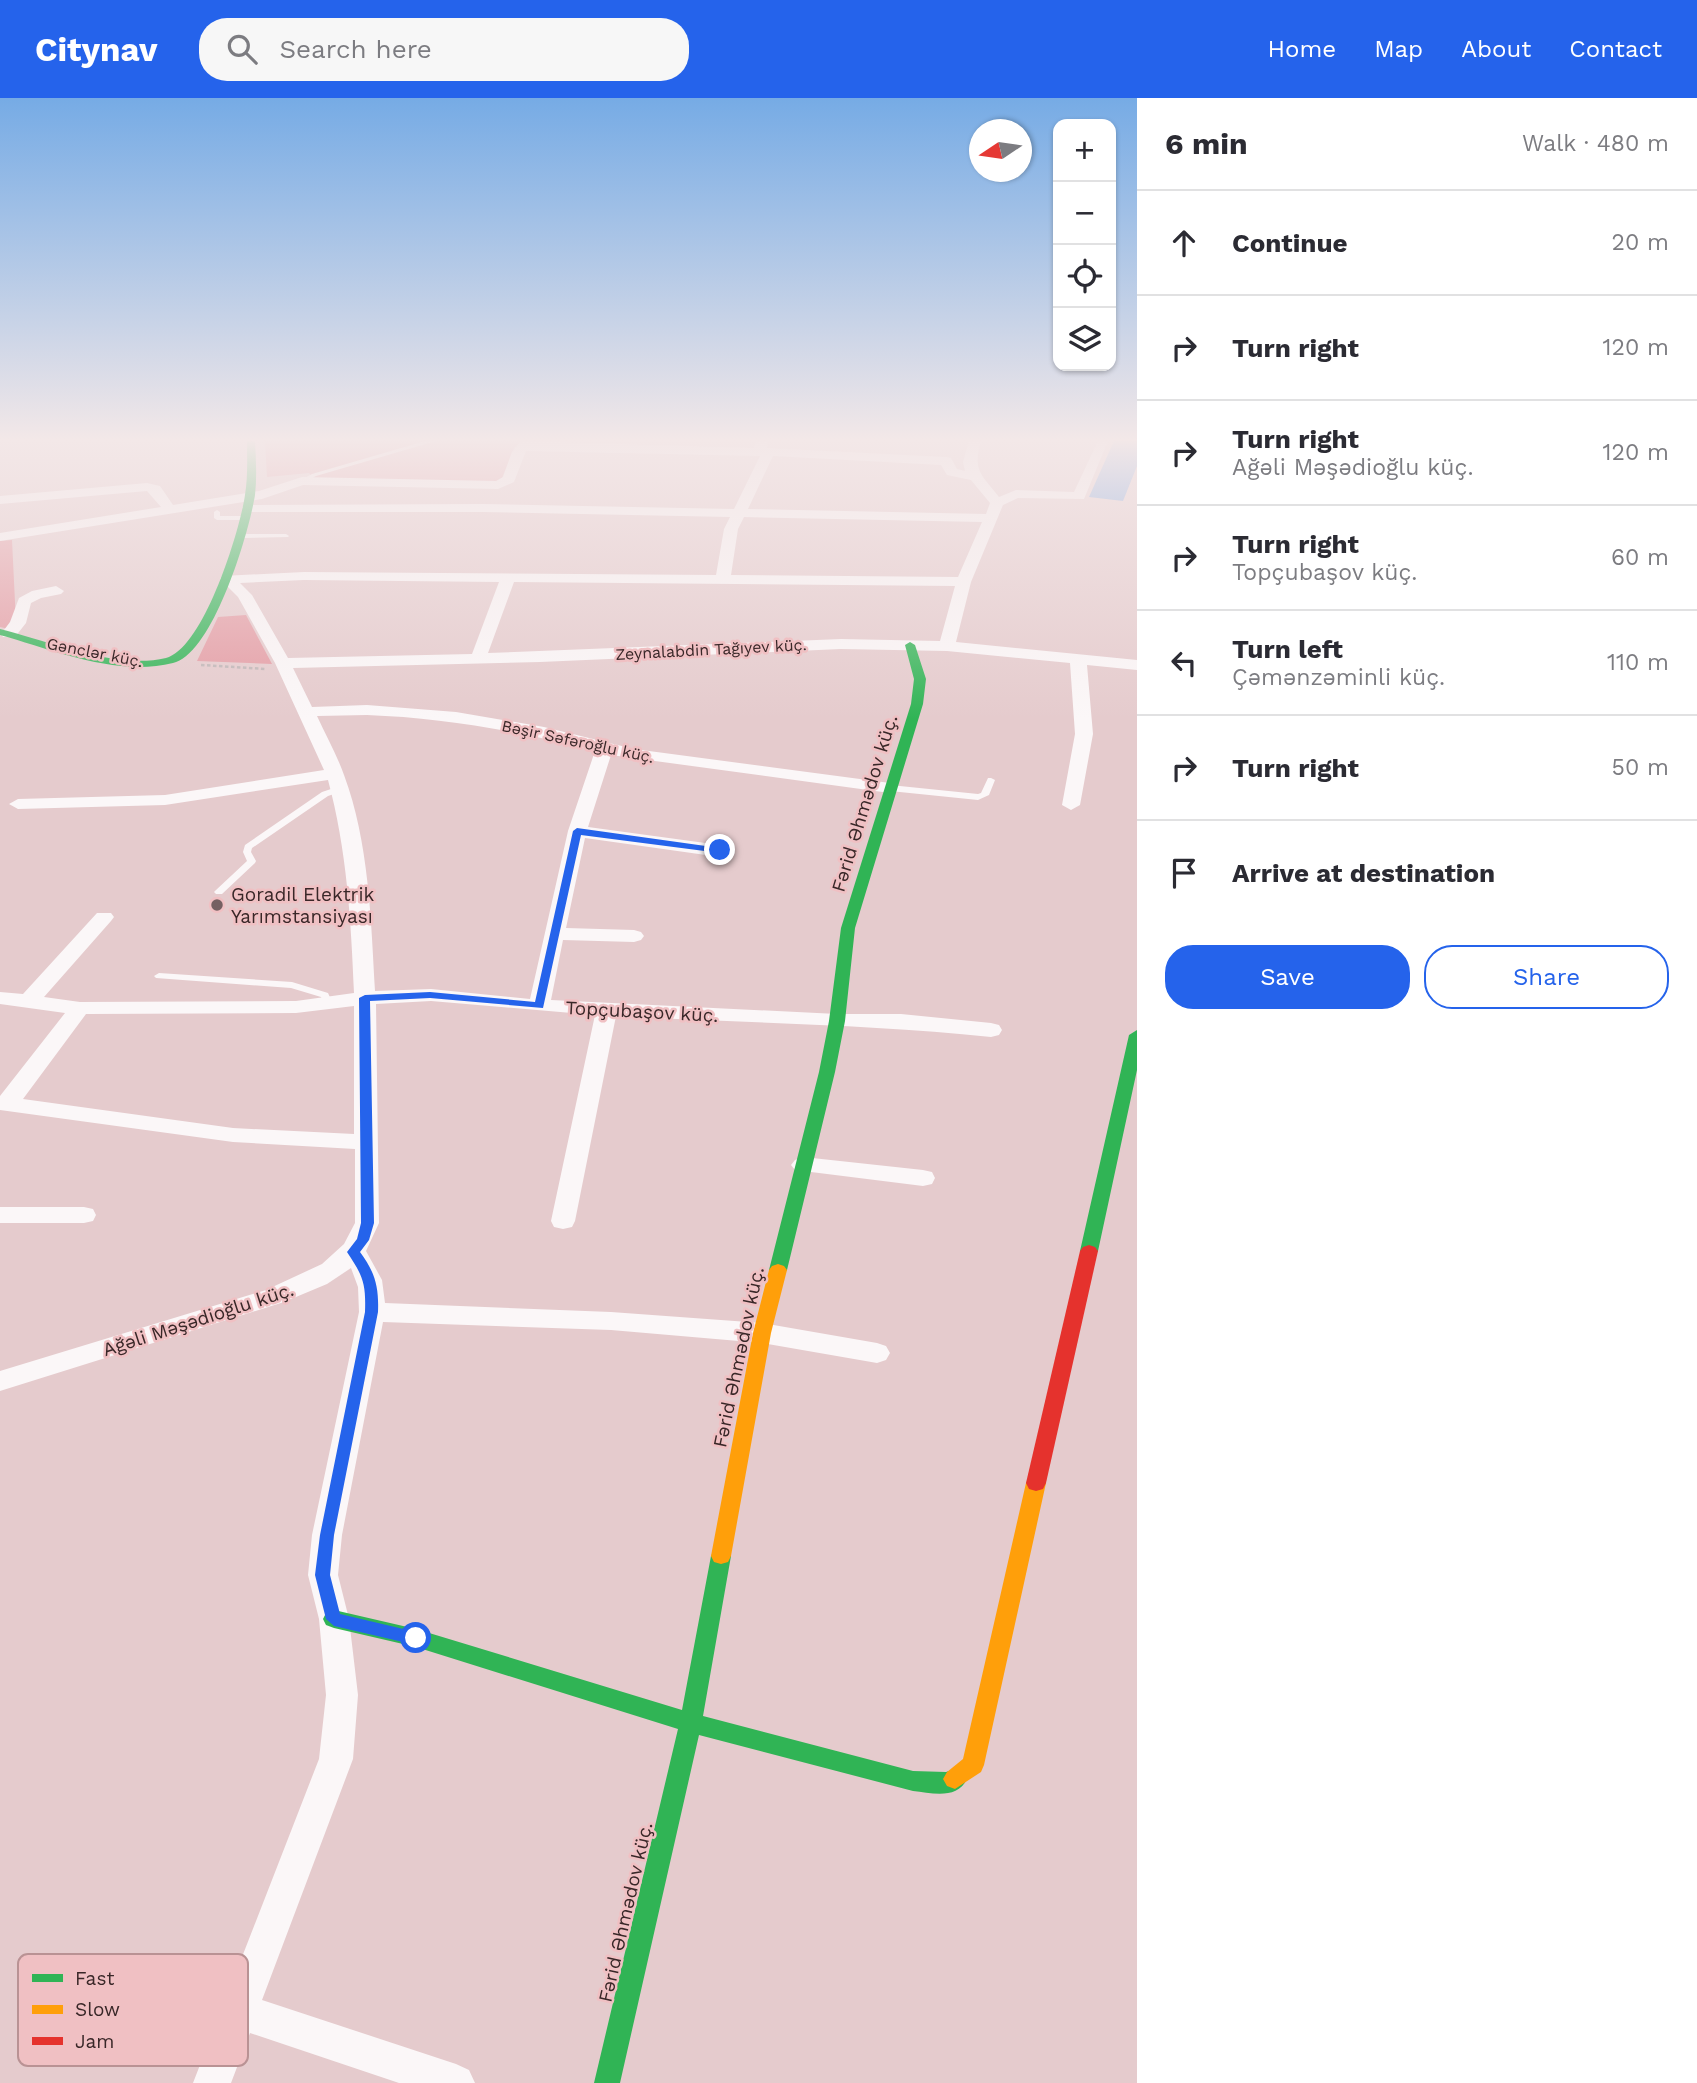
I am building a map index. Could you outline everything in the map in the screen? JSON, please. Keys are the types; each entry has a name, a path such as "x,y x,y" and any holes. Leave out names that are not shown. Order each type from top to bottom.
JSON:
{"street":[{"path":"0,537 20,534"},
{"path":"723,580 730,534"},
{"path":"947,646 964,582 984,534"},
{"path":"173,660 187,653 194,645 227,579 243,536"},
{"path":"227,579 304,576 964,582"},
{"path":"478,659 508,578"},
{"name":"Ağəli Məşədioğlu küç.","path":"0,1381 275,1296 312,1281 335,1267 363,1240 367,1223 365,998 356,863 338,782 307,712 244,595 227,579"},
{"path":"5,633 18,623 24,601 37,594 56,591"},
{"name":"Gənclər küç.","path":"5,633 138,662 173,660"},
{"path":"1100,660 1101,642"},
{"name":"Zeynalabdin Tağıyev küç.","path":"284,665 795,645 947,646 1137,665"},
{"name":"Fərid Əhmədov küç.","path":"607,2083 691,1723 762,1333 827,1072 837,1021 848,928 917,704 920,679 910,645"},
{"path":"1071,805 1084,734 1079,658"},
{"name":"Bəşir Səfəroğlu küç.","path":"307,712 384,710 458,718 547,733 604,749 890,788"},
{"path":"539,1006 577,831 604,749"},
{"path":"18,804 165,800 338,782"},
{"path":"577,831 720,850"},
{"path":"27,1003 104,917"},
{"path":"555,933 634,936"},
{"name":"Topçubaşov küç.","path":"0,998 80,1008 296,1007 365,998 430,995 539,1006 837,1021 901,1021 991,1030"},
{"path":"3,1103 80,1008"},
{"path":"564,1222 607,1009"},
{"path":"334,1619 416,1638 691,1723 913,1781 949,1783 973,1765 1137,1035"},
{"path":"3,1103 233,1135 366,1142"},
{"path":"803,1165 923,1178"},
{"path":"0,1215 84,1215"},
{"path":"248,1988 336,1759 342,1695 334,1619 323,1575 327,1535 372,1312 373,1289 366,1270 353,1252"},
{"path":"372,1312 611,1321 762,1333 877,1353"},
{"path":"248,2014 456,2083"},
{"path":"212,2083 218,2066"}],"lane":[{"path":"243,536 286,536"},
{"path":"890,788 978,797 985,795 991,780"},
{"path":"219,892 252,861 247,852 248,847 325,794 338,782"},
{"path":"159,976 292,985 325,995 328,1004"}],"path":[{"path":"173,660 256,668 284,665"}],"shaded area":[{"path":"12,540 16,623 9,629 0,627 0,541"},
{"path":"246,615 272,664 197,661 218,617"}],"traffic: fast":[{"path":"0,632 109,660 132,663 173,660 186,651 199,635 223,586 241,534"},
{"path":"778,1270 827,1072 837,1021 848,928 917,704 920,679 910,645"},
{"path":"1089,1251 1137,1035"},
{"path":"607,2083 691,1723 721,1556"},
{"path":"334,1619 416,1638 691,1723 913,1781 949,1783 955,1779"}],"traffic: slow":[{"path":"721,1556 762,1333 778,1270"},
{"path":"955,1779 973,1765 1036,1483"}],"traffic: jam":[{"path":"1036,1483 1089,1251"}],"place":[{"name":"Goradil Elektrik Yarımstansiyası","path":"217,905"}],"route":[{"path":"416,1638 334,1619 323,1575 327,1535 372,1312 373,1289 366,1270 353,1252 363,1240 367,1223 365,998 430,995 539,1006 577,831 720,850"}]}
